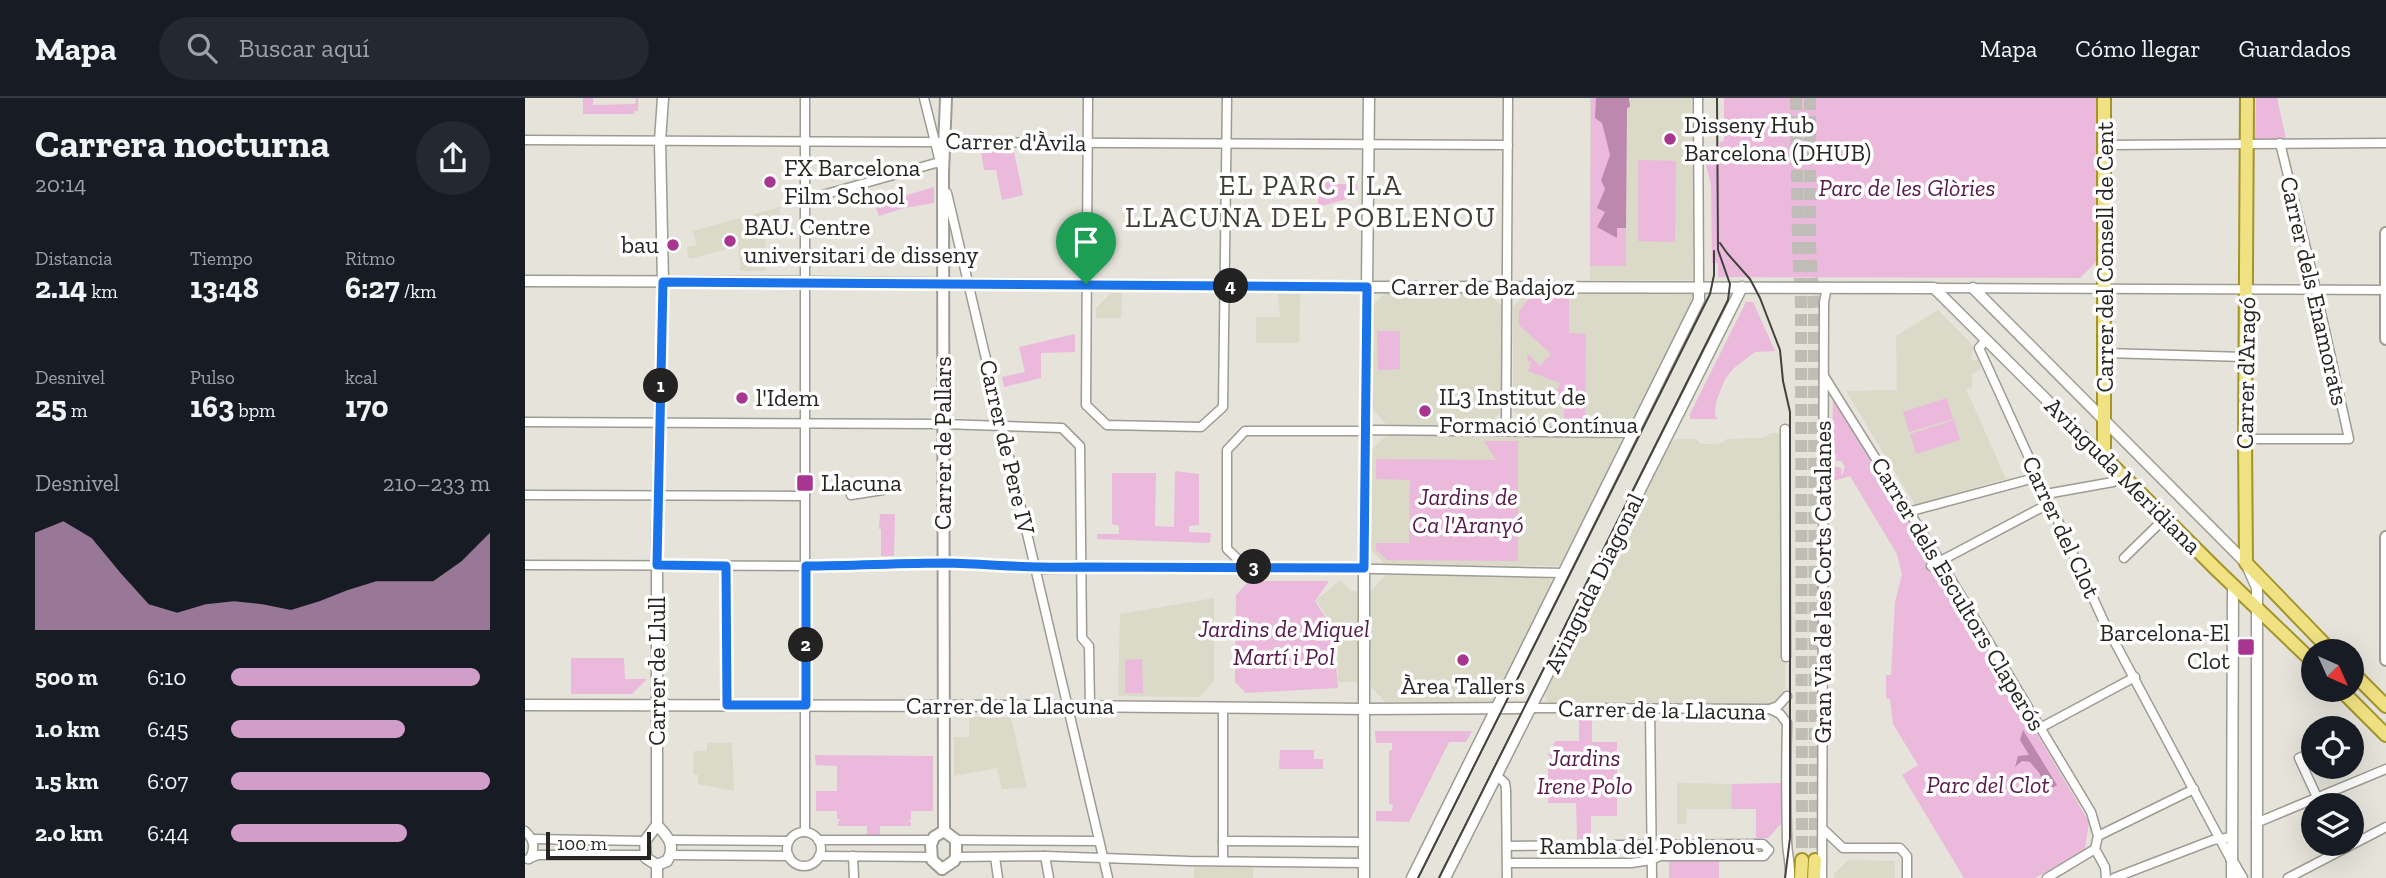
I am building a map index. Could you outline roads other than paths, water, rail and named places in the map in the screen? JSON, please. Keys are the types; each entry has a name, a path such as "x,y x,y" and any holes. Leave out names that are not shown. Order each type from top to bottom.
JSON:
{"main road":[{"name":"Carrer de Pallars","path":"944,831 944,283 942,165 939,141 946,98"},
{"name":"Carrer del Consell de Cent","path":"2104,98 2104,457"},
{"name":"Carrer d'Aragó","path":"2246,563 2247,98"},
{"path":"2386,233 2386,339"},
{"name":"Avinguda Meridiana","path":"2104,457 2301,650"},
{"path":"2386,537 2386,660"},
{"name":"Avinguda Meridiana","path":"2246,563 2319,639"},
{"path":"2364,684 2386,706"},
{"path":"2353,702 2386,735"},
{"path":"944,831 956,840 957,857 942,873 931,858 932,840 936,834 944,831"},
{"path":"1801,878 1808,860 1814,878"}],"street":[{"name":"Carrer de Llull","path":"663,98 660,141 663,282 657,565 658,705 664,833"},
{"path":"805,98 806,832"},
{"path":"924,98 939,141"},
{"path":"1088,98 1086,405 1107,425 1204,426 1223,407 1227,98"},
{"path":"1364,878 1369,98"},
{"path":"1506,431 1508,98"},
{"path":"1698,98 1699,287"},
{"name":"Carrer d'Àvila","path":"525,140 1508,145"},
{"name":"Carrer dels Enamorats","path":"2245,439 2349,439 2280,143"},
{"path":"2104,145 2386,143"},
{"path":"805,200 942,165"},
{"name":"Carrer de Pere IV","path":"942,165 1108,878"},
{"name":"Carrer de Badajoz","path":"525,281 1934,288"},
{"name":"Avinguda Diagonal","path":"1412,878 1699,300 1699,287"},
{"name":"Avinguda Diagonal","path":"1445,878 1742,287"},
{"name":"Gran Via de les Corts Catalanes","path":"1822,878 1824,376 1827,287"},
{"path":"1934,288 2386,290"},
{"name":"Avinguda Meridiana","path":"1934,288 2104,457"},
{"name":"Avinguda Meridiana","path":"1973,288 2246,563"},
{"name":"Carrer del Clot","path":"1986,340 1979,348 2104,622 2232,861"},
{"path":"2105,353 2245,357"},
{"name":"Carrer dels Escultors Claperós","path":"1824,376 1940,561 2091,812 2098,835"},
{"path":"525,422 943,424 1062,428 1080,446 1082,639 1089,646 1090,706"},
{"path":"1785,429 1786,657"},
{"path":"1246,567 1227,549 1227,450 1245,431 1632,433"},
{"path":"1931,566 2048,499 2113,482 2121,474"},
{"path":"1908,512 2038,477"},
{"path":"851,495 883,490"},
{"path":"525,495 805,496"},
{"path":"2124,558 2165,519"},
{"path":"525,565 806,566 944,563 994,564 1036,569 1080,563 1563,573"},
{"name":"Carrer d'Aragó","path":"2246,563 2257,589 2257,878"},
{"path":"726,566 727,705"},
{"path":"2232,878 2233,585"},
{"path":"2233,645 2257,645"},
{"path":"2040,728 2135,677"},
{"path":"1770,709 1783,702 1787,696"},
{"name":"Carrer de la Llacuna","path":"525,705 1770,709 1783,716 1787,723 1787,851 1791,866 1790,878"},
{"path":"1223,707 1223,860"},
{"path":"1650,709 1652,878"},
{"path":"2327,793 2386,769"},
{"path":"1497,776 1505,783 1506,790 1507,878"},
{"path":"2106,878 2105,867 2095,849 2098,835 2194,789"},
{"path":"2256,823 2301,804"},
{"path":"2288,878 2386,827"},
{"path":"1823,829 1843,849 1900,848 1907,856 1907,878"},
{"path":"525,831 532,839 534,849 527,861"},
{"path":"818,840 819,856 805,870 793,862 789,856 789,841 796,834 806,832 818,840 932,840"},
{"path":"532,839 648,838 664,833 789,841"},
{"path":"664,833 670,855"},
{"path":"2114,878 2129,875 2219,838 2232,837"},
{"path":"648,838 645,855 648,861 657,865 664,863 670,855"},
{"path":"956,840 1099,841"},
{"path":"1223,841 1364,842"},
{"name":"Rambla del Poblenou","path":"1507,846 1763,844 1769,850 1764,856 1664,856 1631,863 1508,863"},
{"path":"2047,878 2095,849"},
{"path":"527,861 542,855 645,855"},
{"path":"670,855 789,856"},
{"path":"819,856 931,858"},
{"path":"853,856 854,878"},
{"path":"957,857 1045,856 1364,863"},
{"path":"1045,856 1049,878"},
{"path":"995,857 998,878"},
{"path":"2232,861 2242,878"},
{"path":"657,865 657,878"}],"tunnel":[{"path":"1796,98 1801,305 1802,860"},
{"path":"1810,98 1810,246 1814,312 1815,860"}],"tram line":[{"path":"1439,878 1728,300 1730,284 1718,250 1717,98"},
{"path":"1720,243 1750,279 1760,298 1780,350 1790,412 1790,838 1785,878"},
{"path":"1418,878 1710,294 1714,275 1714,251"}],"place":[{"name":"Disseny Hub Barcelona (DHUB)","path":"1670,139"},
{"name":"FX Barcelona Film School","path":"770,182"},
{"name":"BAU. Centre universitari de disseny","path":"730,241"},
{"name":"bau","path":"673,245"},
{"name":"l'Idem","path":"742,398"},
{"name":"IL3 Institut de Formació Contínua","path":"1425,411"},
{"name":"Llacuna","path":"805,483"},
{"name":"Barcelona-El Clot","path":"2246,647"},
{"name":"Àrea Tallers","path":"1463,660"}],"district":[{"name":"EL PARC I LA LLACUNA DEL POBLENOU","path":"1311,201"}],"park label":[{"name":"Parc de les Glòries","path":"1907,188"},
{"name":"Jardins de Ca l'Aranyó","path":"1468,511"},
{"name":"Jardins de Miquel Martí i Pol","path":"1284,643"},
{"name":"Jardins Irene Polo","path":"1585,772"},
{"name":"Parc del Clot","path":"1988,785"}]}
